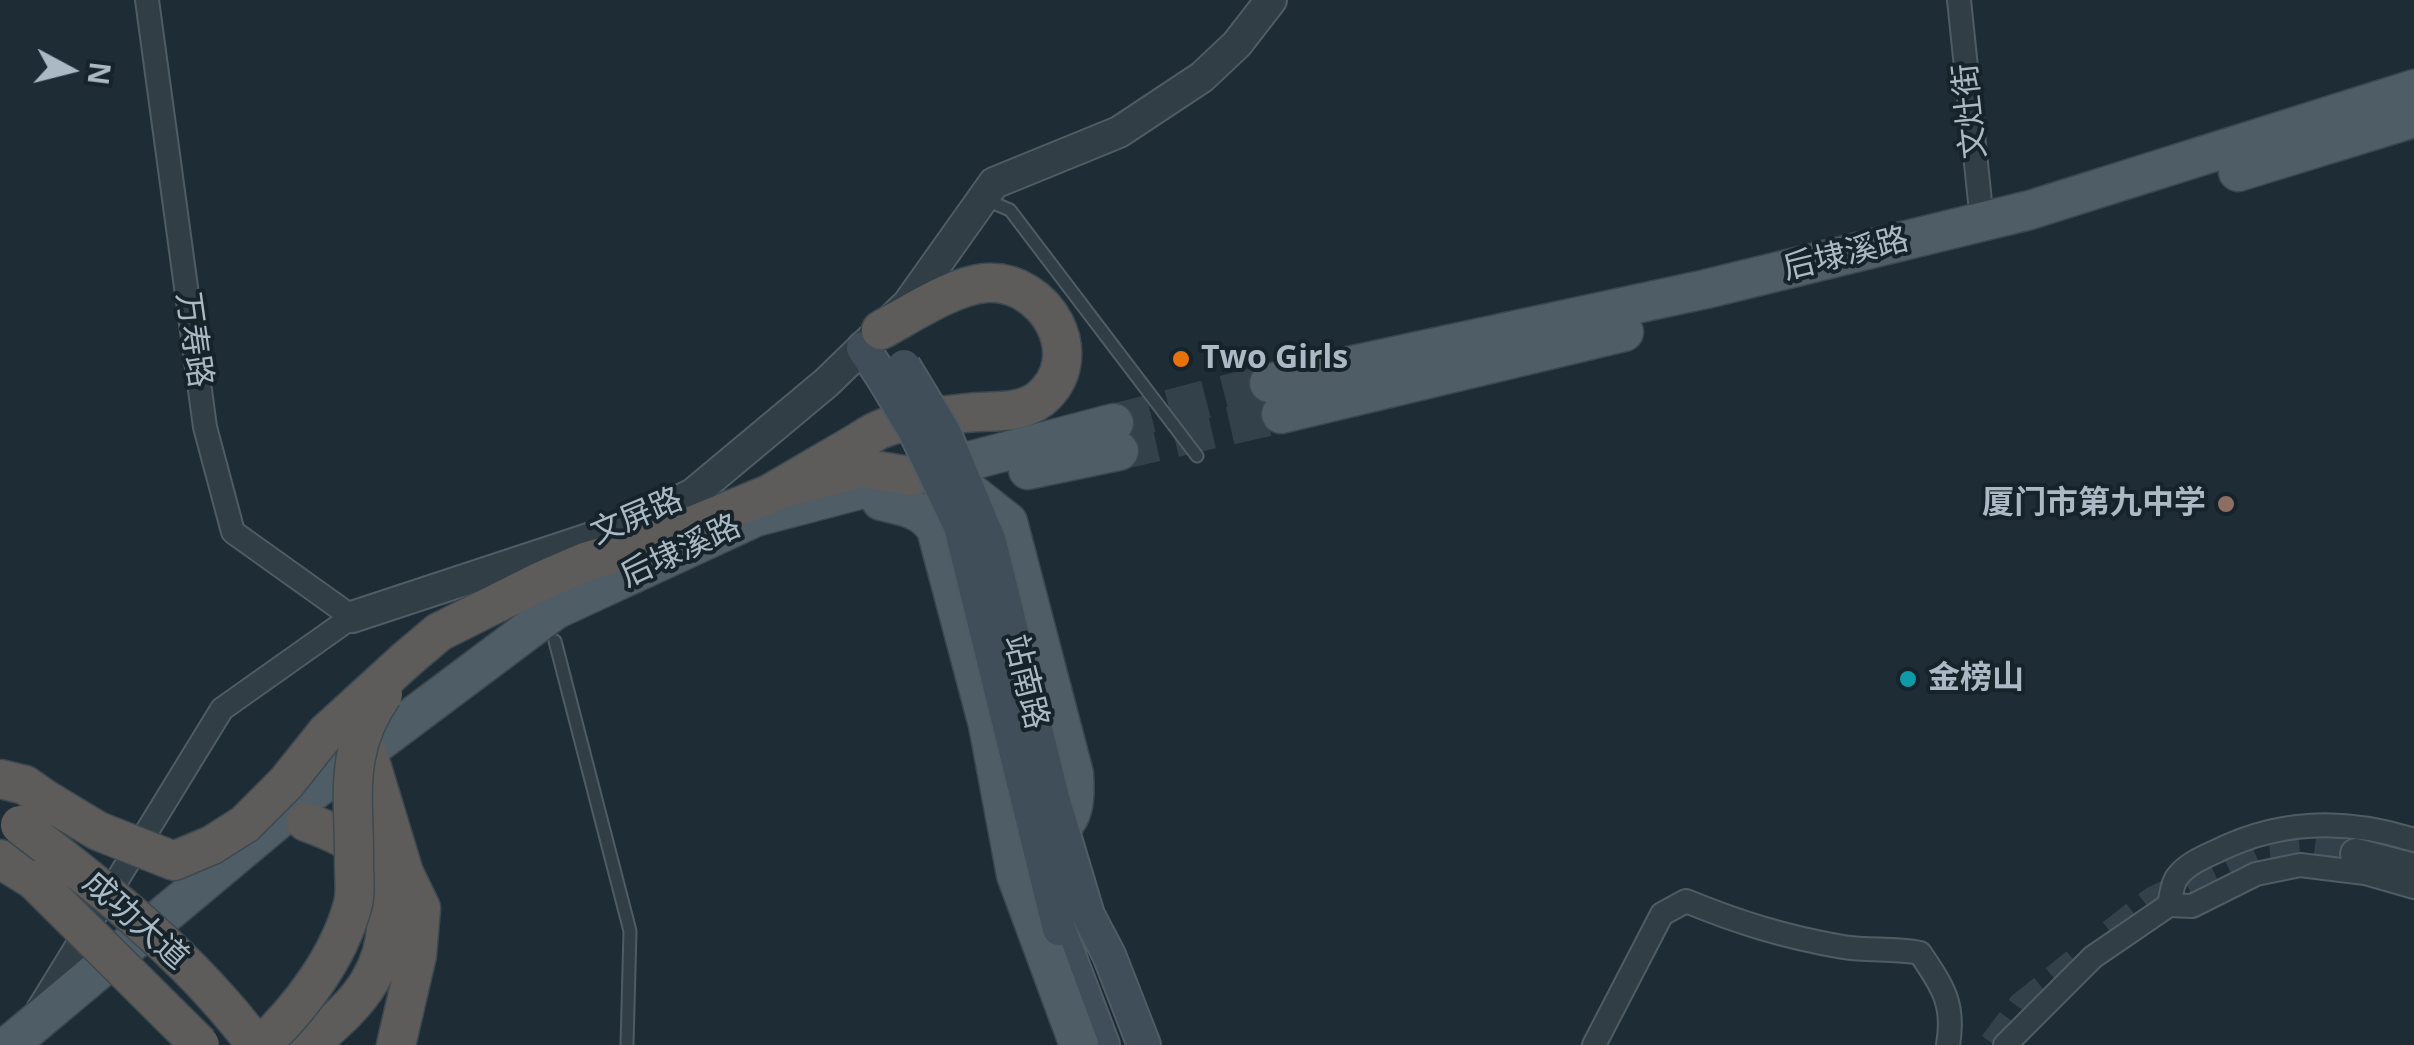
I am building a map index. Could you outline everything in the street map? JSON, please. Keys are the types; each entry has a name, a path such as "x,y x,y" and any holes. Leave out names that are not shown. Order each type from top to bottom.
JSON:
{"highway":[{"path":"771,493 883,428 966,413 1016,410 1039,400 1059,370 1062,352 1059,331 1035,297 1012,286 984,283 872,339"},
{"path":"0,778 25,786 22,812 98,830 174,860 212,846 245,824 286,783 326,733 438,632 585,562 652,542 771,493 861,468 910,476"},
{"path":"258,1045 280,1027 324,968 343,930 354,901 357,742 369,714 407,658"},
{"path":"370,759 404,873 421,908 417,954 396,1045"},
{"path":"305,810 371,860 387,900 384,948 368,985 309,1045"},
{"name":"成功大道","path":"22,812 123,904 231,1012 258,1045"},
{"name":"成功大道","path":"0,859 34,880 200,1045"},
{"path":"328,1045 378,987 396,936 404,873"}],"main road":[{"name":"后埭溪路","path":"2414,89 2030,210 1275,398 2023,237 2414,118"},
{"name":"站南路","path":"872,339 944,432 990,542 1053,798 1073,922 1109,955 1144,1045"},
{"name":"站南路","path":"894,372 914,430 960,526 1073,922 1103,1045"},
{"name":"后埭溪路","path":"370,759 555,610 756,518 910,476 1116,437 882,501"},
{"path":"970,492 1008,522 1074,774 1076,806 1057,827 1027,828 1017,821 998,778"},
{"path":"24,1039 203,913 305,810 370,759 626,594 806,520 882,501 928,516 936,529 988,725 1016,875 1079,1045"}],"street":[{"name":"万寿路","path":"147,0 205,427 233,532 352,618"},
{"name":"文屏路","path":"24,1039 222,709 352,618 625,527 693,494 826,383 908,304 994,183 1118,132 1202,77 1237,44 1272,0"},
{"name":"文灶街","path":"1959,0 1982,222"},
{"path":"2168,906 2176,877 2196,861 2243,838 2284,826 2336,825 2414,840"},
{"path":"2356,854 2414,869"},
{"path":"2004,1045 2094,958 2168,906 2192,906 2256,874 2300,865 2365,873 2414,886"},
{"path":"1594,1045 1662,914 1686,901 1751,927 1847,948 1901,949 1920,954 1936,976 1953,1015 1948,1045"}],"lane":[{"path":"984,199 1010,210 1197,456"},
{"path":"555,641 630,931 627,1045"}],"tunnel":[{"path":"1114,423 1269,383"},
{"path":"1119,451 1281,414"},
{"path":"2112,934 2154,901 2260,852 2308,848 2356,854"},
{"path":"1994,1045 2022,1007 2076,963"}],"place":[{"name":"Two Girls","path":"1181,359"},
{"name":"厦门市第九中学","path":"2226,504"},
{"name":"金榜山","path":"1908,679"}]}
